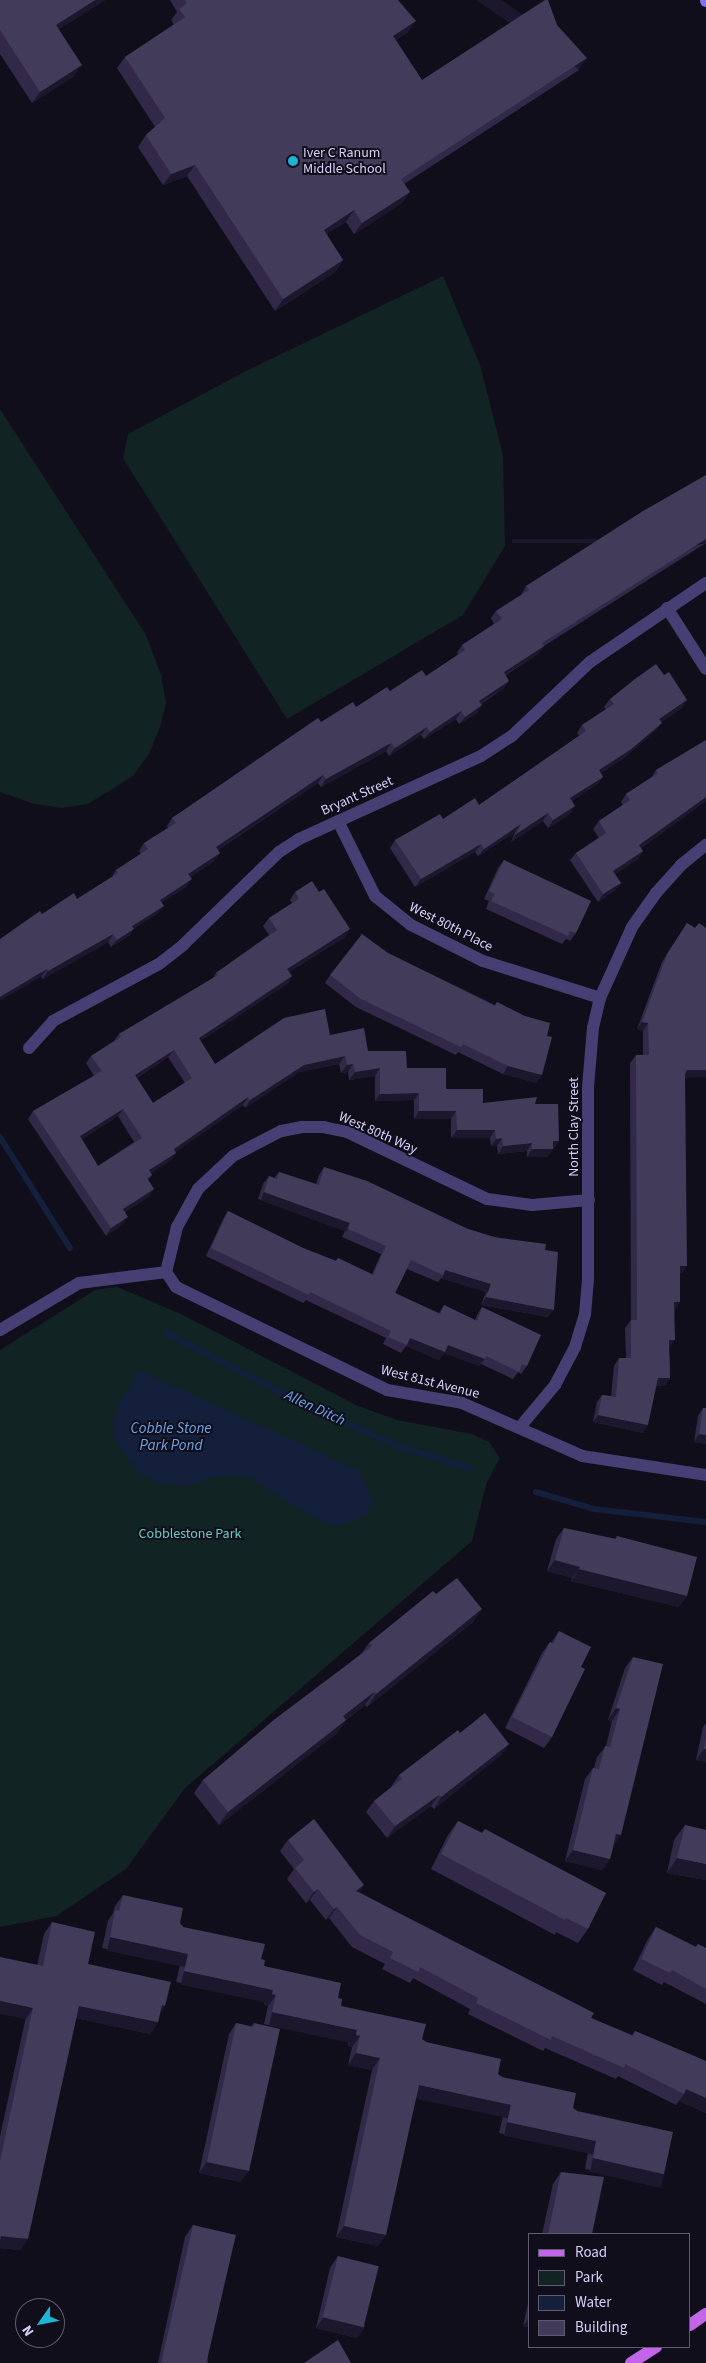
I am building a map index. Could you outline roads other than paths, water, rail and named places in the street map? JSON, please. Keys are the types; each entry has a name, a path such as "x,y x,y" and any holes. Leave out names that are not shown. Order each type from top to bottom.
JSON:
{"main road":[{"path":"691,2324 706,2314"},
{"path":"631,2363 654,2348"}],"street":[{"name":"Bryant Street","path":"29,1048 52,1021 159,964 279,852 299,839 481,756 512,736 590,662 706,583"},
{"path":"667,608 706,669"},
{"name":"West 80th Place","path":"338,821 375,896 411,925 483,962 600,998"},
{"name":"North Clay Street","path":"520,1427 555,1385 581,1332 588,1277 588,1087 592,1028 600,998 632,927 656,893 681,865 706,845"},
{"name":"West 80th Way","path":"166,1272 177,1227 198,1189 233,1156 273,1135 302,1127 324,1127 347,1132 487,1199 532,1205 589,1200"},
{"path":"0,1330 80,1283 166,1272"},
{"name":"West 81st Avenue","path":"166,1272 176,1287 378,1386 462,1403 520,1427 554,1446 582,1456 706,1475"}],"water":[{"name":"Cobble Stone Park Pond","path":"139,1370 358,1470 373,1499 367,1514 352,1522 333,1525 316,1519 249,1477 234,1475 211,1477 196,1484 178,1486 156,1482 138,1472 116,1441 113,1425 121,1398 130,1389"}],"waterway":[{"name":"Allen Ditch","path":"0,1137 70,1248"},
{"name":"Allen Ditch","path":"166,1333 294,1399 397,1446 470,1468"},
{"name":"Allen Ditch","path":"536,1492 594,1509 706,1522"}],"place":[{"name":"Iver C Ranum Middle School","path":"293,161"}],"park label":[{"name":"Cobblestone Park","path":"190,1534"}]}
